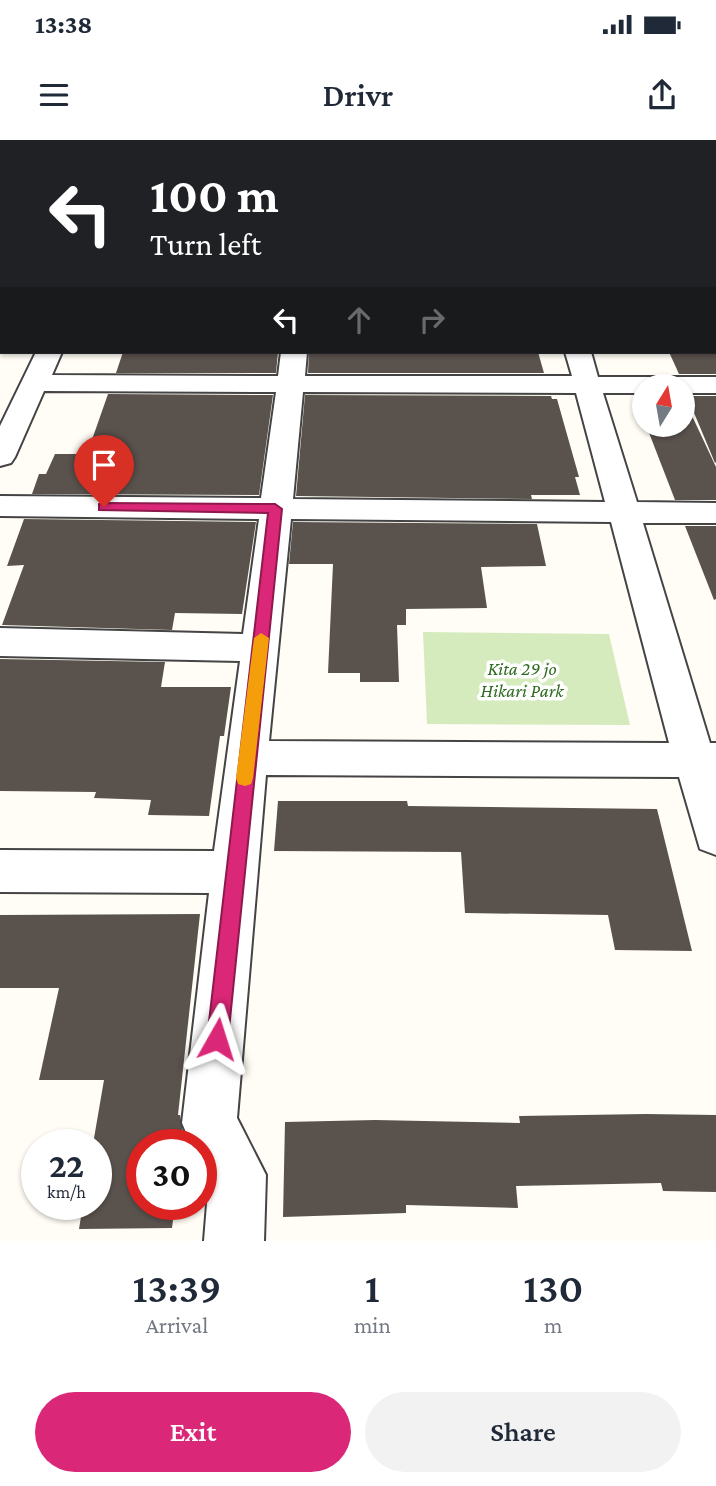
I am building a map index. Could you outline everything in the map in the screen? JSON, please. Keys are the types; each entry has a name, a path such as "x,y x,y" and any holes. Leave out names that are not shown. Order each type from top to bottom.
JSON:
{"street":[{"path":"0,457 21,393 47,354"},
{"path":"21,393 292,367 583,368 716,385"},
{"path":"234,1241 239,1175 209,1123 234,872 292,367"},
{"path":"583,368 625,512 706,760 716,835"},
{"path":"0,506 716,513"},
{"path":"0,642 260,648"},
{"path":"247,758 706,760"},
{"path":"0,871 234,872"}],"green space":[{"name":"Kita 29 jo Hikari Park","path":"423,632 609,634 630,725 427,724"}],"building":[{"path":"122,354 278,354 276,373 116,373"},
{"path":"309,354 539,354 544,373 308,373"},
{"path":"670,354 716,354 716,374 679,374"},
{"path":"108,394 273,395 259,495 32,494 39,474 46,474 55,454 87,454"},
{"path":"305,395 551,396 552,399 557,399 579,477 575,477 580,495 531,495 532,499 296,496"},
{"path":"695,396 716,396 715,463 695,415"},
{"path":"695,422 716,467 716,500 675,500 651,438 695,438"},
{"path":"24,519 256,522 242,614 175,613 172,630 2,625 24,565 7,566"},
{"path":"293,522 537,524 546,566 481,567 487,608 406,609 406,625 397,625 399,682 360,682 360,673 328,673 333,564 289,564"},
{"path":"685,526 716,526 714,600"},
{"path":"0,659 165,662 161,687 231,687 224,736 220,736 209,816 148,815 151,800 94,798 96,792 0,791"},
{"path":"278,801 407,801 408,806 657,809 692,951 615,950 608,915 465,913 461,852 274,851"},
{"path":"200,914 178,1115 182,1129 126,1129 126,1220 173,1220 172,1228 79,1229 80,1220 112,1220 112,1129 96,1129 104,1080 39,1080 59,988 0,988 0,915"},
{"path":"716,1115 716,1192 663,1191 661,1183 516,1186 518,1208 406,1205 406,1213 283,1217 285,1122 375,1120 520,1123 519,1116"}],"slow traffic":[{"path":"245,778 261,638"}],"route":[{"path":"104,507 275,509 217,1039"}]}
